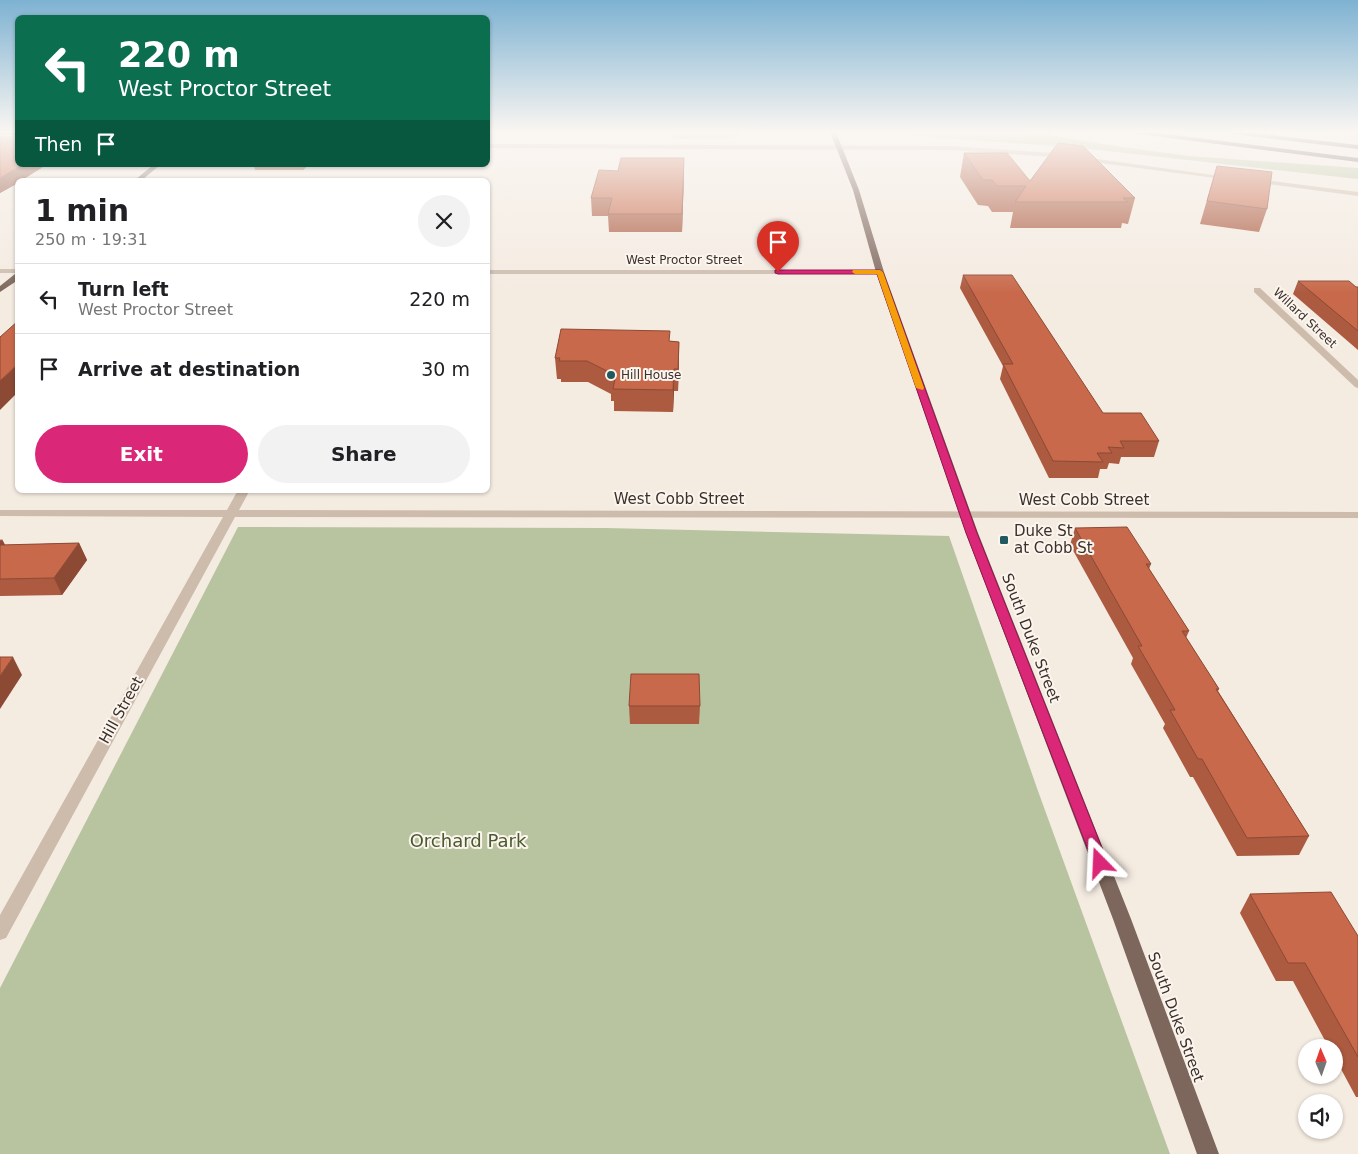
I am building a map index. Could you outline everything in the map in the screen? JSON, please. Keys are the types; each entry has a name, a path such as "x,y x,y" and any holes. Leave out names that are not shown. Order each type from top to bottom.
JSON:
{"main road":[{"name":"South Duke Street","path":"854,186 880,272 966,514 1122,918 1208,1154"},
{"path":"0,290 15,278"}],"street":[{"path":"1292,186 1358,194"},
{"path":"0,271 15,271"},
{"name":"West Proctor Street","path":"490,272 880,272"},
{"name":"Willard Street","path":"1257,290 1358,385"},
{"name":"Hill Street","path":"0,932 242,493"},
{"name":"West Cobb Street","path":"0,514 1358,515"}],"green space":[{"name":"Orchard Park","path":"238,527 606,528 949,536 1038,791 1170,1154 0,1154 0,988"}],"building":[{"path":"594,186 683,186 682,214 608,214 612,198 591,198"},
{"path":"997,186 1123,186 1135,198 1123,198 1128,202 1015,202 1026,186"},
{"path":"1211,186 1270,186 1267,209 1207,201"},
{"path":"963,275 1012,275 1103,413 1141,413 1159,441 1120,441 1124,448 1108,447 1112,453 1097,453 1103,462 1053,461 1003,364 1013,364"},
{"path":"1298,281 1349,281 1358,287 1358,331"},
{"path":"15,324 15,367 0,381 0,337"},
{"path":"561,329 670,331 669,341 679,342 678,369 674,369 673,390 613,389 615,379 610,379 611,373 587,361 559,361 560,358 555,358"},
{"path":"1127,527 1151,564 1146,564 1189,631 1182,631 1219,689 1216,689 1309,836 1247,838 1202,759 1198,759 1170,710 1175,710 1138,646 1142,646 1075,528"},
{"path":"79,543 54,578 0,579 0,545"},
{"path":"0,657 13,657 0,676"},
{"path":"631,674 699,674 700,706 629,706"},
{"path":"1331,892 1358,936 1358,1057 1305,963 1288,963 1250,894"}],"slow traffic":[{"path":"855,272 880,272 920,388"}],"place":[{"name":"Hill House","path":"611,375"},
{"name":"Duke St at Cobb St","path":"1004,540"}],"route":[{"path":"778,272 880,272 972,533 1100,863"}]}
